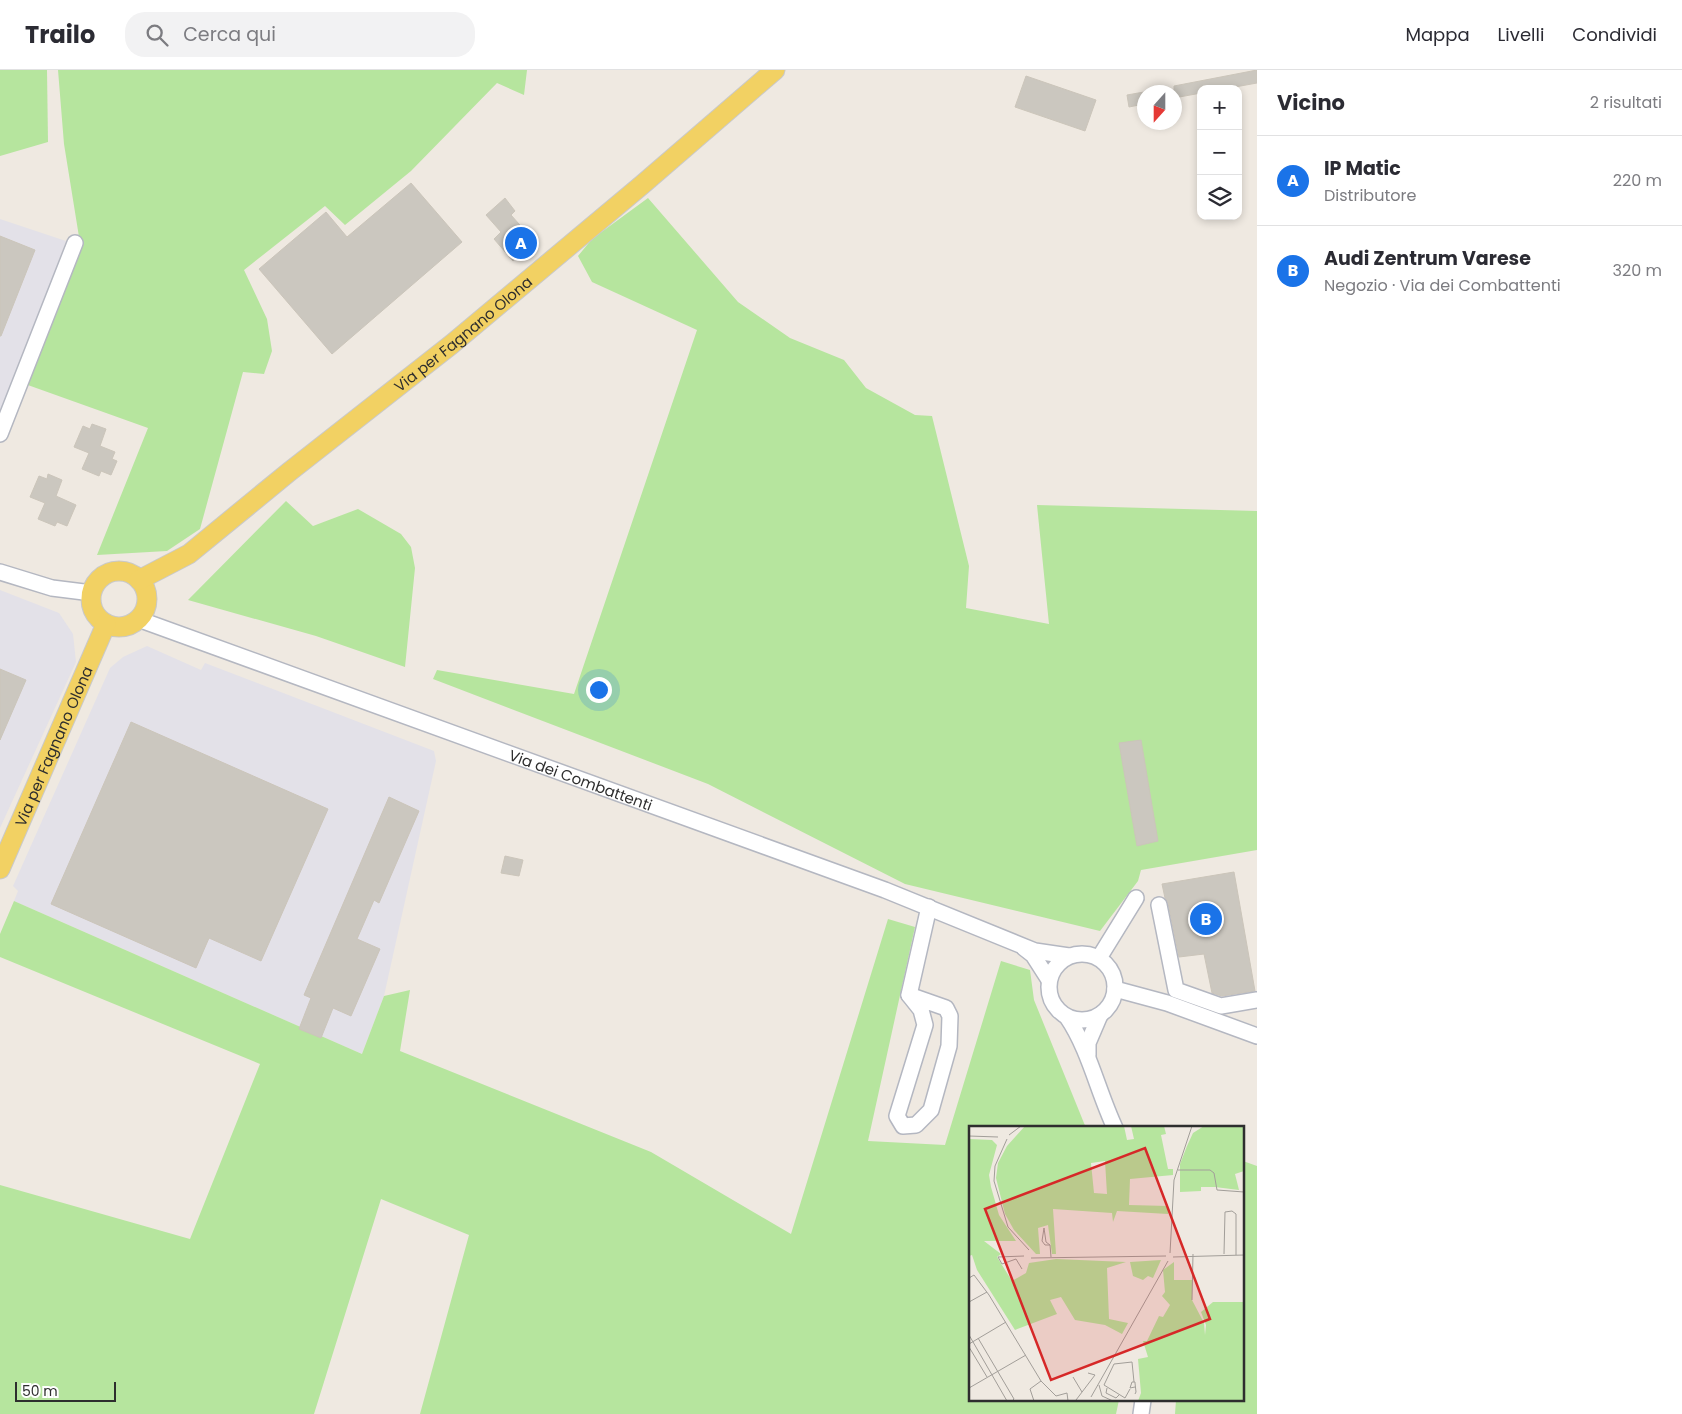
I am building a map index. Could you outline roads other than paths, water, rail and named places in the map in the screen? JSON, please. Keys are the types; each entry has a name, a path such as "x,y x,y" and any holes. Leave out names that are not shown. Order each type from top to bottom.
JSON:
{"main road":[{"name":"Via per Fagnano Olona","path":"139,580 189,554 288,472 452,344 643,184 775,70"},
{"path":"124,572 139,580 144,587 146,604 138,619 131,624 123,627 114,627 106,624 93,611 91,602 92,592 95,585 108,574 124,572"},
{"name":"Via per Fagnano Olona","path":"0,869 106,624"}],"street":[{"path":"0,434 75,243"},
{"path":"0,572 52,588 92,592"},
{"name":"Via dei Combattenti","path":"138,619 929,907 1035,951 1069,956 1089,954 1099,958"},
{"path":"1067,1017 1080,1020 1094,1018 1109,1007 1115,990 1115,982 1110,968 1099,958 1136,898"},
{"path":"1159,905 1176,990 1167,1003"},
{"path":"909,995 929,907"},
{"name":"Via dei Combattenti","path":"1021,945 1033,955 1049,980 1052,1002 1067,1017 1077,1031 1104,1105 1114,1126"},
{"path":"1049,980 1056,966 1069,956"},
{"path":"1115,990 1167,1003 1257,1036"},
{"path":"1176,990 1221,1006 1257,1000"},
{"path":"909,995 946,1008 950,1016 949,1046 931,1110 916,1125 903,1126 897,1116 925,1026 921,1010 909,995"},
{"path":"1088,1059 1088,1043 1100,1015"}],"place":[{"name":"IP Matic","path":"521,243"},
{"name":"Audi Zentrum Varese","path":"1206,919"}]}
